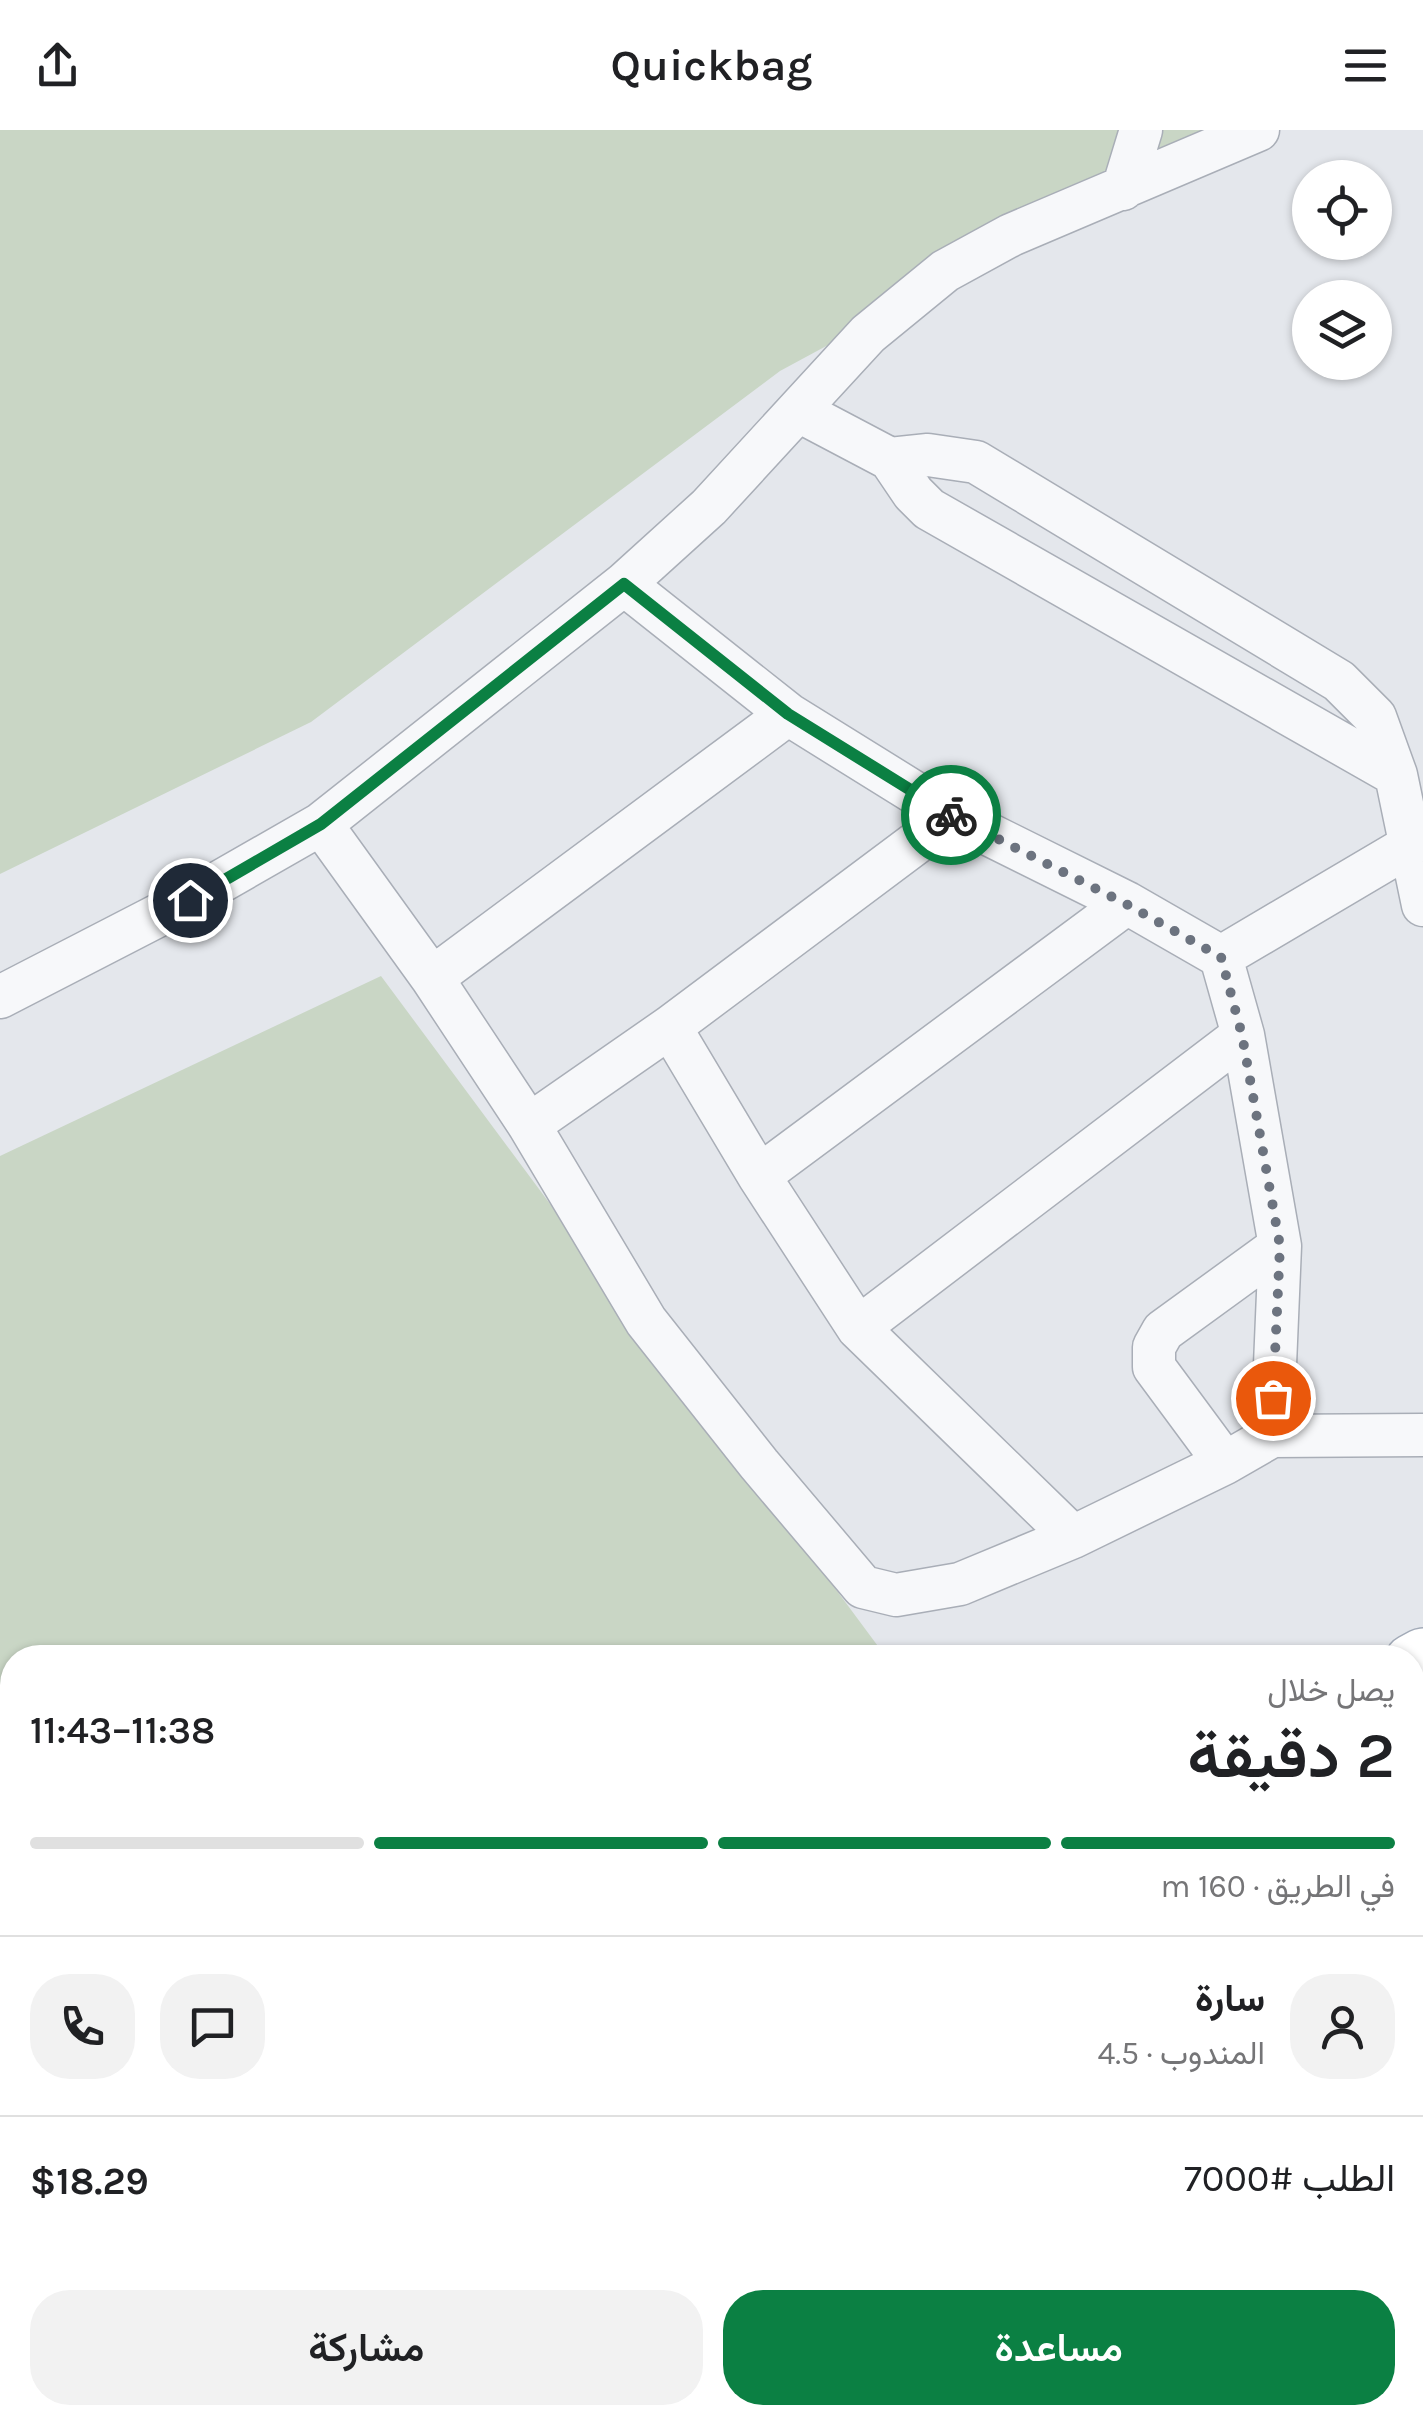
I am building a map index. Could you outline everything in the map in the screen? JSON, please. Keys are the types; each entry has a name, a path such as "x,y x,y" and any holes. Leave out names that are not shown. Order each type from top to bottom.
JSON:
{"street":[{"path":"1123,188 1141,130"},
{"path":"0,997 190,900 321,824 624,584 709,507 868,334 945,271 1011,235 1258,130"},
{"path":"799,411 890,459 929,509 1396,775"},
{"path":"890,459 928,454 976,462 1340,681 1375,717 1396,775 1423,905"},
{"path":"624,584 788,714 952,816 1221,957 1242,1035 1280,1246 1272,1436"},
{"path":"432,978 788,714"},
{"path":"529,1125 670,1028 952,816"},
{"path":"321,824 432,978 529,1125 646,1321 863,1587 896,1595 960,1584 1073,1537 1272,1436 1423,1435"},
{"path":"1221,957 1409,846"},
{"path":"758,1176 1126,904"},
{"path":"670,1028 758,1176 858,1328 1073,1537"},
{"path":"858,1328 1242,1035"},
{"path":"1225,1463 1164,1384 1154,1367 1154,1347 1163,1331 1280,1246"}],"green space":[{"path":"0,130 1226,130 780,371 311,722 0,874"},
{"path":"381,976 877,1645 0,1645 0,1156"}],"way so far":[{"path":"951,815 1221,957 1242,1035 1280,1246 1273,1398"}],"route":[{"path":"190,900 321,824 624,584 788,714 951,815"}]}
